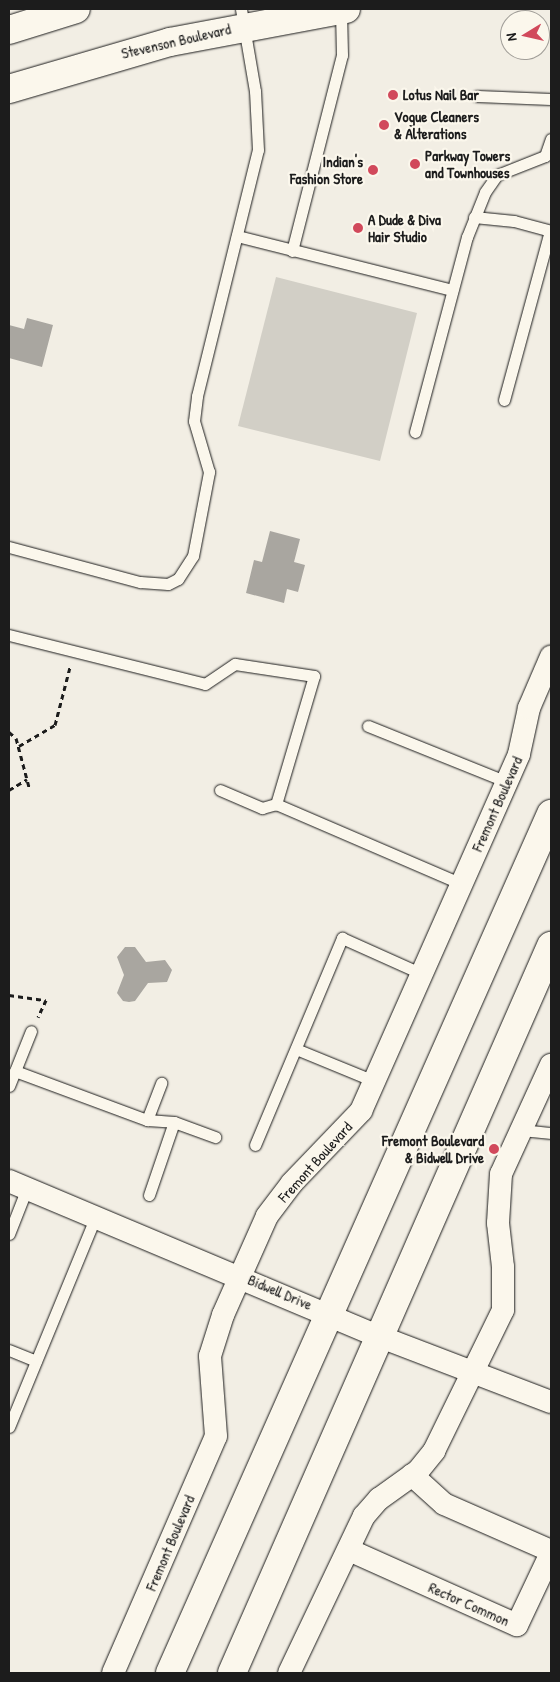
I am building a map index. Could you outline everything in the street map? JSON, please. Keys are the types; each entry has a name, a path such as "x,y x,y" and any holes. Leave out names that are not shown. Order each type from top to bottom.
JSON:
{"main road":[{"name":"Stevenson Boulevard","path":"9,89 243,17 343,9"},
{"path":"9,30 64,11"},
{"path":"170,1673 551,814"},
{"path":"232,1673 378,1336 551,946"}],"street":[{"name":"Fremont Boulevard","path":"113,1673 216,1436 210,1356 222,1315 267,1216 292,1183 361,1110 522,747 529,708 551,657"},
{"path":"289,1673 364,1516 379,1499 412,1475 434,1451 503,1310 503,1267 498,1223 501,1174 551,1065"},
{"name":"Bidwell Drive","path":"18,1185 240,1275 378,1336 551,1402"},
{"name":"Rector Common","path":"348,1550 517,1625 551,1552 444,1504 412,1475"}],"lane":[{"path":"292,251 342,55 343,9"},
{"path":"9,547 140,582 168,584 178,579 193,556 209,472 194,421 197,396 258,150 255,91 243,17"},
{"path":"477,96 551,99"},
{"path":"415,432 452,290 474,216 492,180 507,170 545,156 551,139"},
{"path":"474,216 514,221 551,231 504,400"},
{"path":"237,236 452,290"},
{"path":"9,635 205,684 236,664 314,676 276,804"},
{"path":"368,726 507,782"},
{"path":"220,790 262,808 276,804 462,884"},
{"path":"255,1145 342,938 422,974"},
{"path":"9,1086 31,1031"},
{"path":"296,1049 374,1081"},
{"path":"15,1071 147,1120 174,1122 216,1136"},
{"path":"147,1120 161,1083"},
{"path":"149,1195 174,1122"},
{"path":"522,1130 551,1133"},
{"path":"9,1234 18,1185"},
{"path":"9,1427 96,1216"},
{"path":"9,1350 36,1361"}],"path":[{"path":"19,746 56,725 74,652"},
{"path":"9,732 16,738 19,746 29,787"},
{"path":"9,790 27,779"},
{"path":"9,995 46,1000 31,1031"}],"shaded area":[{"path":"276,277 417,313 380,461 238,426"},
{"path":"27,318 53,325 42,367 9,358 9,325 24,329"},
{"path":"270,531 300,539 294,562 305,565 298,592 287,589 284,603 246,593 254,560 262,562"},
{"path":"125,947 135,947 146,962 165,960 172,970 167,982 148,983 135,1001 129,1002 123,1001 117,993 124,975 117,957"}],"place":[{"name":"Lotus Nail Bar","path":"393,95"},
{"name":"Vogue Cleaners & Alterations","path":"384,125"},
{"name":"Parkway Towers and Townhouses","path":"415,164"},
{"name":"Indian's Fashion Store","path":"373,170"},
{"name":"A Dude & Diva Hair Studio","path":"358,228"},
{"name":"Fremont Boulevard & Bidwell Drive","path":"494,1149"}]}
